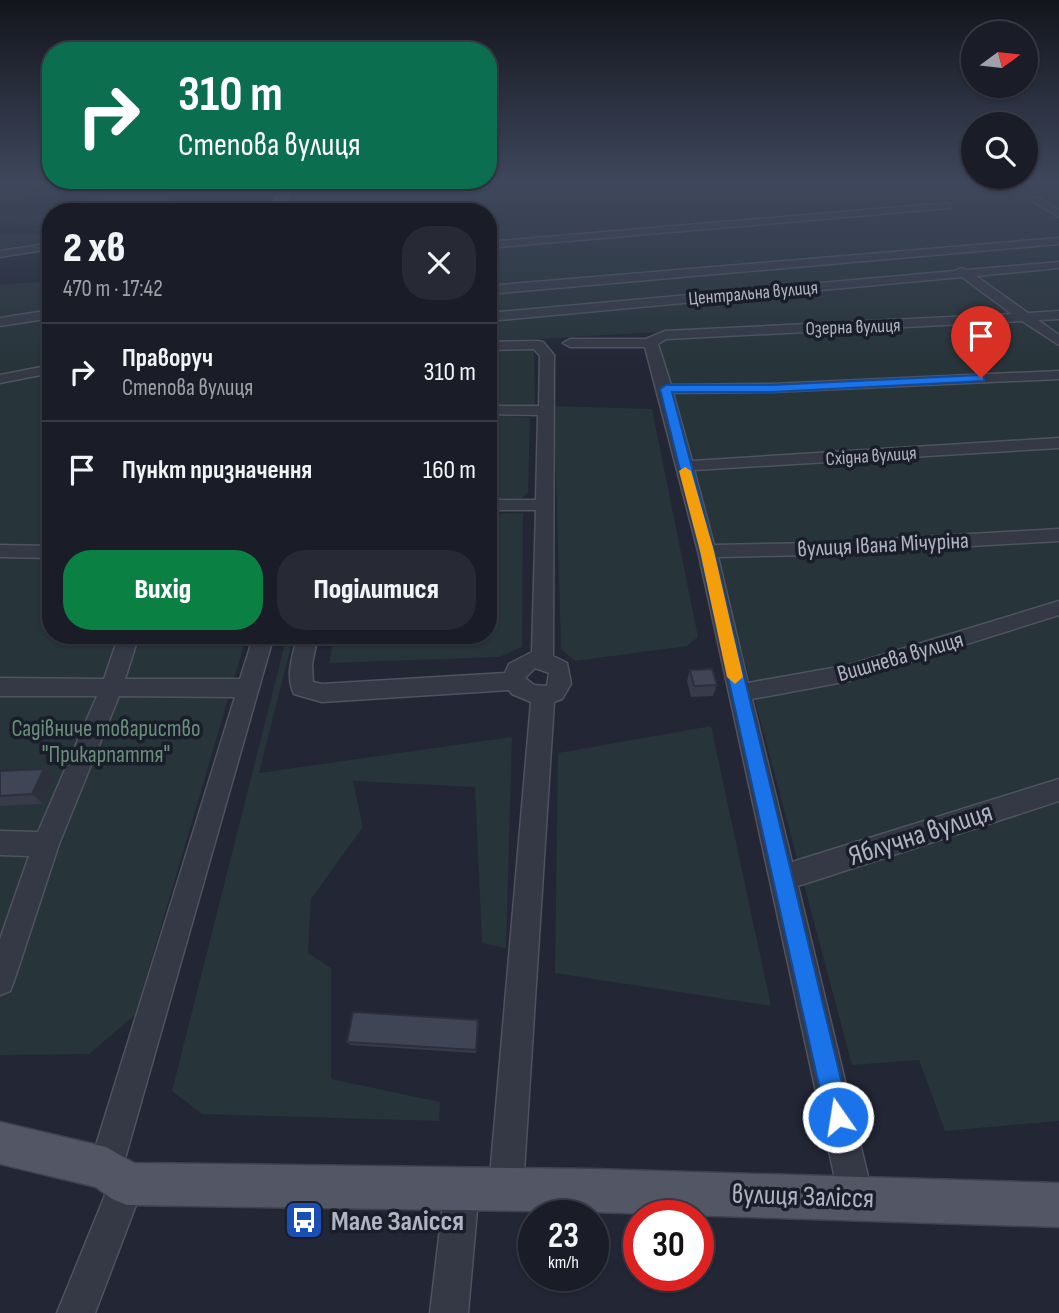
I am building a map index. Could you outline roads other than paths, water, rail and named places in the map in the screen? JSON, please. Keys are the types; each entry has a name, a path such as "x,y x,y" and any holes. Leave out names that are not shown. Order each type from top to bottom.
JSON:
{"main road":[{"name":"вулиця Залісся","path":"0,1143 116,1176 856,1196 1059,1205"}],"street":[{"path":"497,244 520,242"},
{"path":"497,289 1043,242"},
{"path":"0,254 42,247"},
{"path":"934,251 1059,341"},
{"name":"Центральна вулиця","path":"497,316 1059,265"},
{"path":"0,322 42,315"},
{"name":"Озерна вулиця","path":"651,344 653,339 665,335 1059,315"},
{"path":"570,343 638,341 651,344 666,389 707,551 856,1196"},
{"path":"497,346 529,344 543,348 547,355 542,660"},
{"path":"0,379 42,371"},
{"path":"666,389 772,388 1059,375"},
{"path":"497,410 547,411"},
{"name":"Східна вулиця","path":"684,466 1059,443"},
{"path":"497,505 546,505"},
{"name":"вулиця Івана Мічуріна","path":"707,551 1059,535"},
{"path":"0,551 42,552"},
{"name":"Вишнева вулиця","path":"739,693 849,673 1059,608"},
{"path":"0,981 46,844 111,690 126,644"},
{"path":"76,1313 261,644"},
{"path":"306,644 301,664 302,688 322,693 515,681"},
{"path":"542,660 559,669 562,677 560,686 544,696 525,693 515,681 516,672 522,665 542,660"},
{"path":"0,687 111,690 249,688"},
{"path":"506,1188 544,696"},
{"name":"Яблучна вулиця","path":"782,878 1059,790"},
{"path":"0,843 46,844"},
{"path":"449,1313 462,1187"}],"place":[{"name":"Мале Залісся","path":"304,1220"}],"park label":[{"name":"Садівниче товариство \"Прикарпаття\"","path":"106,741"}]}
